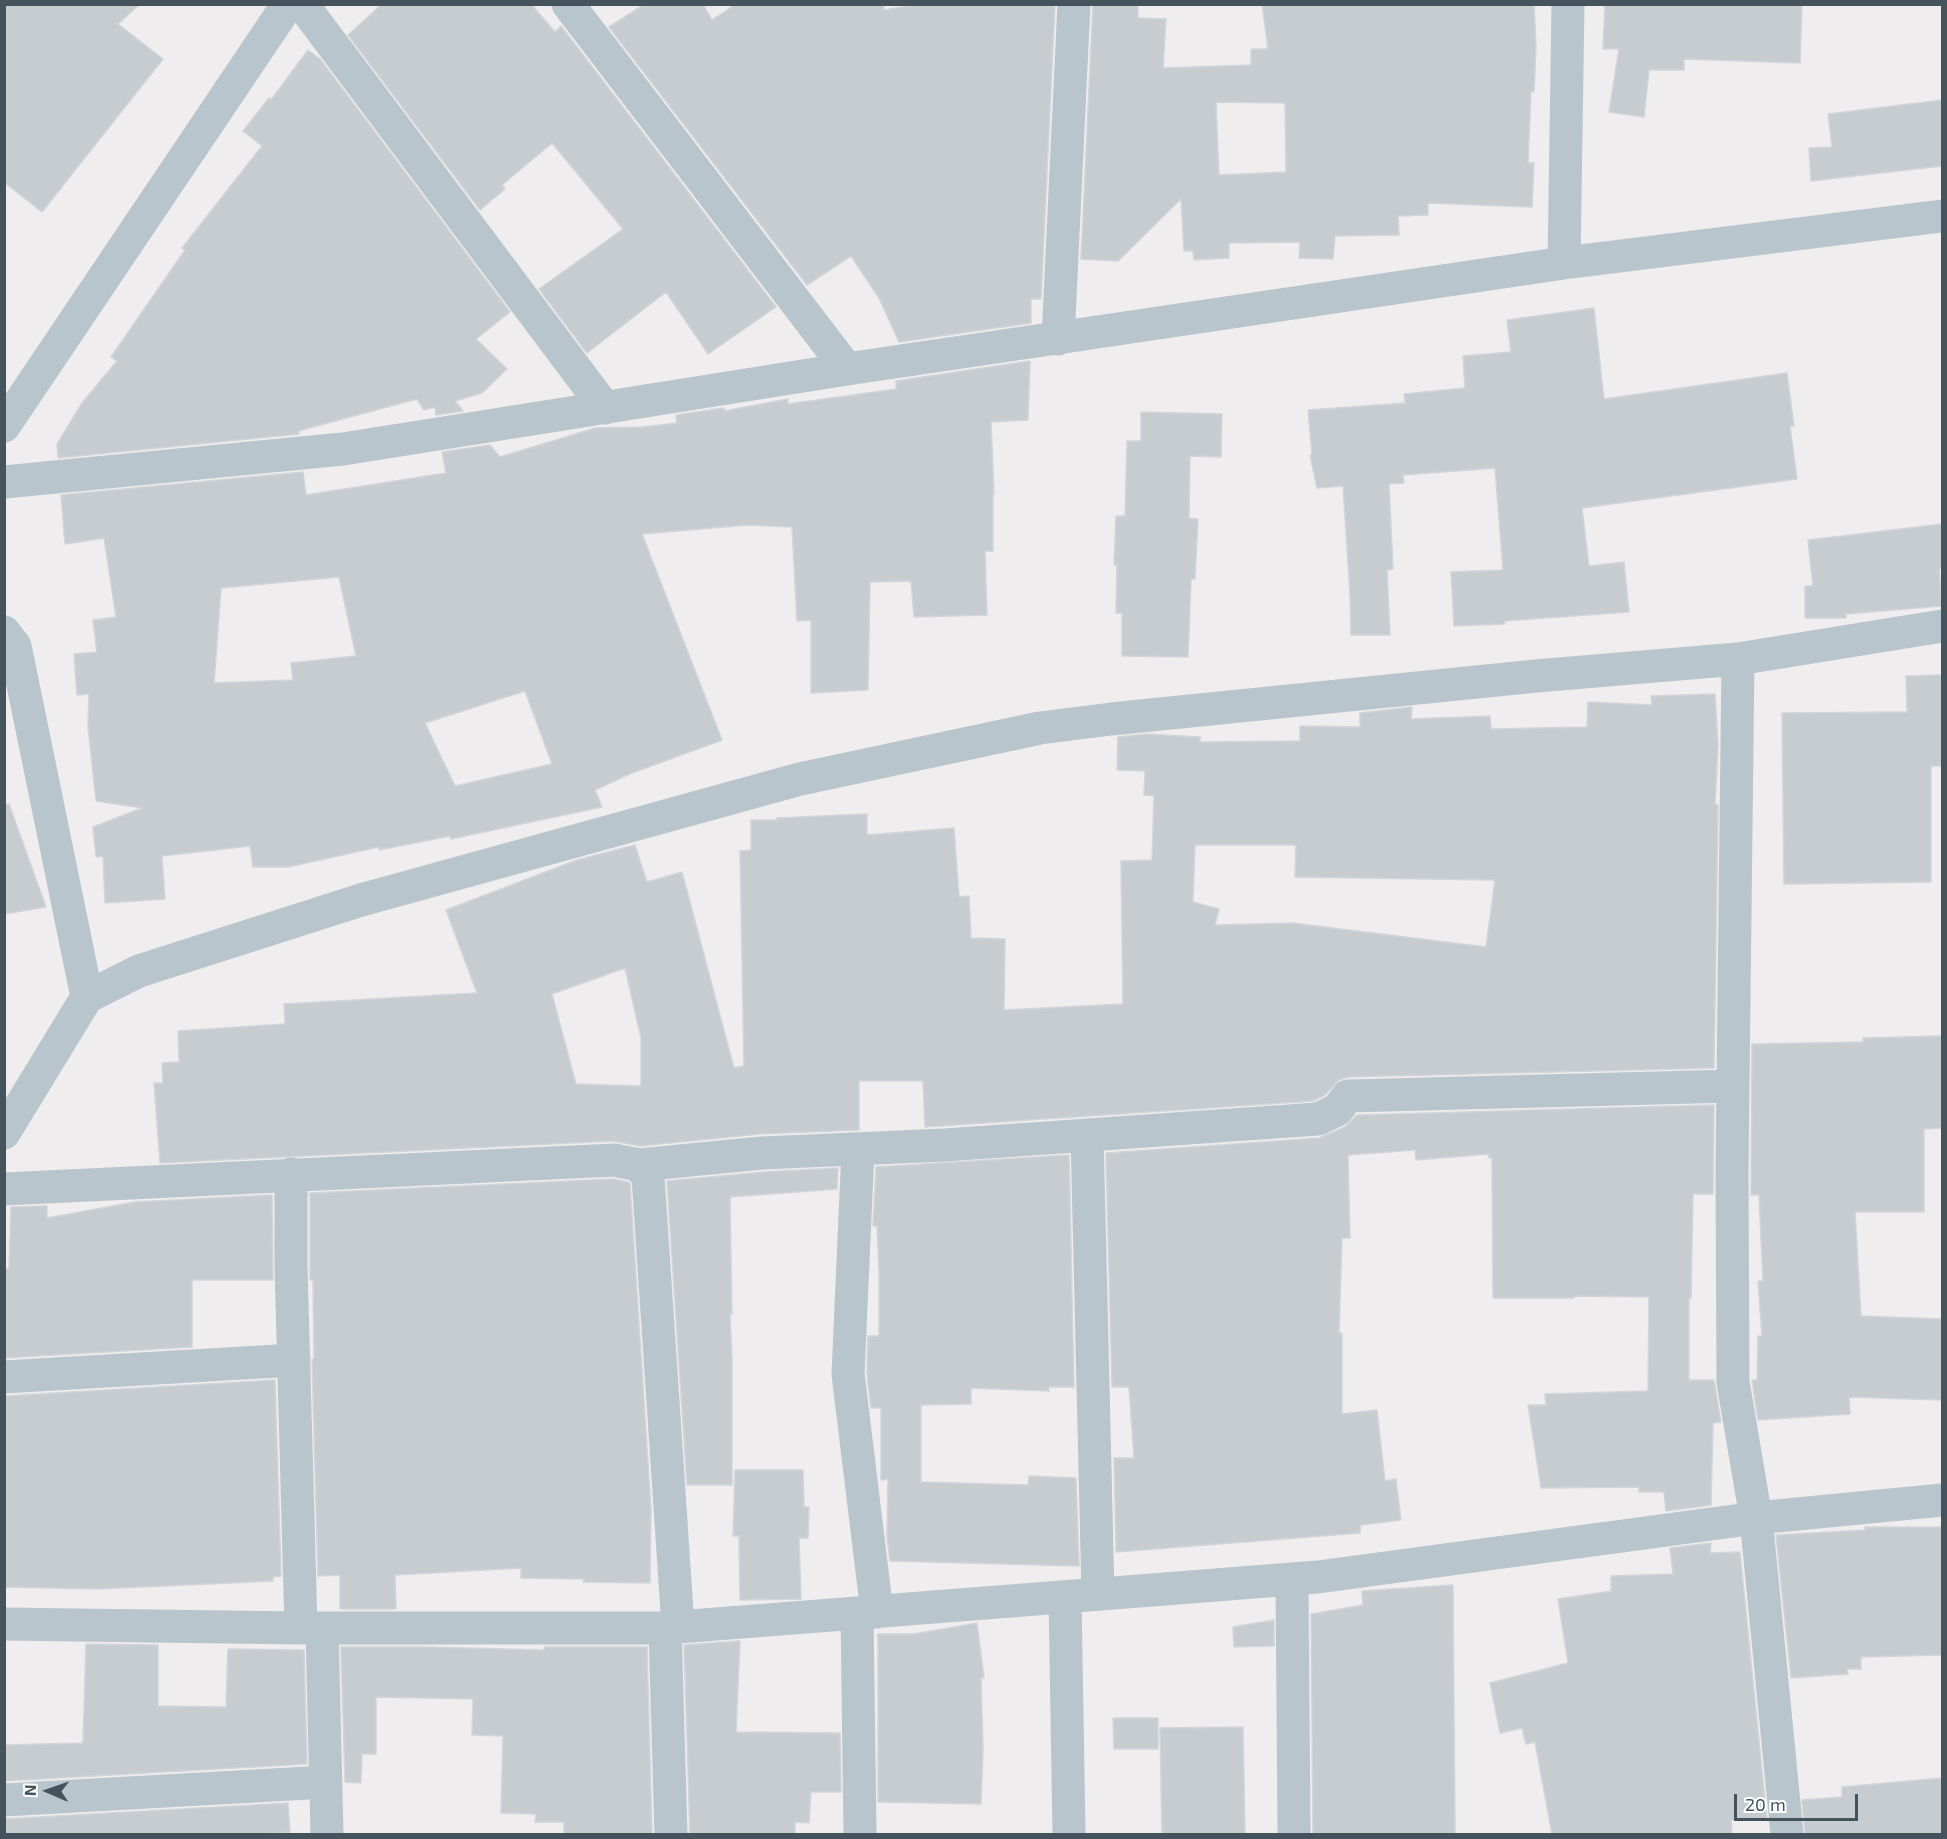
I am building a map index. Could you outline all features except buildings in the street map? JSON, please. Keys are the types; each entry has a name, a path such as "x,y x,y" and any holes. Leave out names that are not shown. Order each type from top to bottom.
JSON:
{"street":[{"path":"8,414 288,4"},
{"path":"302,4 605,408"},
{"path":"568,4 847,369"},
{"path":"1058,339 1074,4"},
{"path":"1564,263 1569,4"},
{"path":"4,482 343,449 847,369 1564,263 1942,216"},
{"path":"4,1133 87,997 139,971 361,900 800,779 1040,728 1536,675 1738,659 1942,626"},
{"path":"4,632 15,646 87,997"},
{"path":"1738,659 1733,1086 1733,1382 1756,1518 1786,1834"},
{"path":"4,1189 614,1160 639,1165 762,1153 945,1145 1318,1119 1337,1110 1348,1096 1733,1086"},
{"path":"1087,1135 1098,1594"},
{"path":"858,1149 848,1374 867,1613 860,1834"},
{"path":"639,1165 648,1177 671,1627 671,1834"},
{"path":"291,1174 294,1360 311,1628 326,1782 327,1834"},
{"path":"4,1377 294,1360"},
{"path":"4,1624 311,1628 671,1627 1318,1577 1756,1518 1942,1500"},
{"path":"1292,1579 1294,1834"},
{"path":"1065,1597 1069,1834"},
{"path":"4,1800 326,1782"}]}
